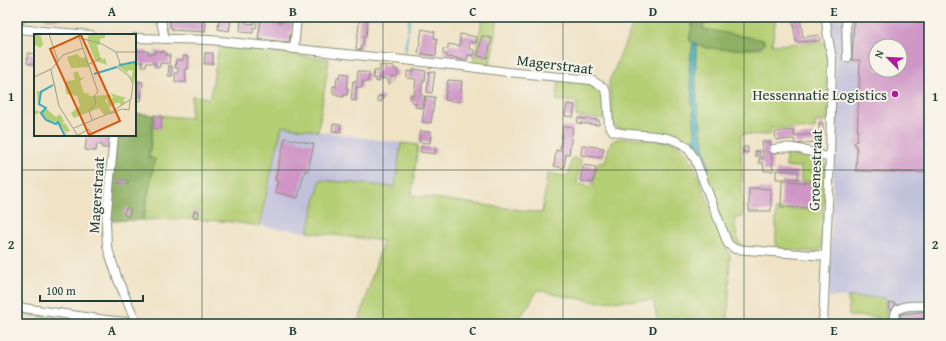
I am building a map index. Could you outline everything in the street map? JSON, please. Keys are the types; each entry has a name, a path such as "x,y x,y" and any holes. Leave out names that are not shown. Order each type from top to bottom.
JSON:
{"street":[{"path":"17,24 22,17"},
{"path":"160,17 165,39"},
{"path":"294,49 297,17"},
{"name":"Groenestraat","path":"823,324 830,158 832,59 826,17"},
{"path":"846,17 847,58"},
{"path":"17,29 79,34"},
{"name":"Magerstraat","path":"136,38 210,40 591,80 604,88 607,94 608,125 613,131 662,137 675,140 686,147 695,158 728,244 735,249 826,256"},
{"name":"Magerstraat","path":"114,136 106,222 106,238 109,254 118,280 137,323"},
{"path":"774,149 788,147 797,148 830,158"},
{"path":"895,324 896,311 904,306 929,306"},
{"path":"17,307 137,323"}],"shaded area":[{"path":"831,17 929,17 929,324 887,324 885,298 829,297 836,100 835,58 830,37"},
{"path":"282,126 401,143 395,187 320,180 308,232 259,226"}],"green space":[{"path":"483,17 498,17 490,65 473,63"},
{"path":"636,17 694,17 690,35 690,41 693,42 689,67 695,134 694,144 709,170 696,92 697,44 706,48 756,49 762,47 764,40 702,29 705,17 776,17 772,45 825,42 829,55 828,121 815,122 815,129 771,128 770,135 741,134 743,217 735,218 737,238 743,247 737,247 729,241 690,147 616,127 613,123 609,82"},
{"path":"694,17 705,17 703,29 764,40 764,44 754,48 745,49 717,49 701,46 690,41"},
{"path":"219,46 329,59 318,131 282,126 259,226 233,222 191,219 143,220 155,159 149,158 154,115 190,118 192,96 210,98"},
{"path":"559,80 589,84 599,89 604,99 605,119 576,116 577,102 556,100"},
{"path":"136,113 154,115 149,158 155,159 143,220 110,221 116,136 136,136"},
{"path":"622,138 638,138 670,142 683,149 688,155 697,173 730,256 728,324 658,324 653,300 598,302 538,290 516,324 358,324 383,241 308,232 320,180 395,187 401,143 418,145 412,195 542,213 547,174 568,176 572,158 581,159 577,184 592,186 598,162 605,163 611,143 614,140"},
{"path":"786,150 795,151 823,160 826,163 822,246 817,252 779,249 776,247 776,209 816,209 816,182 801,181 801,167 786,167"},
{"path":"848,297 885,298 887,324 878,324 877,317 849,316"},
{"path":"17,312 105,324 72,324 36,316 17,315"}],"water":[{"path":"693,42 697,44 696,92 709,170 705,171 693,143 695,134 689,67"}],"building":[{"path":"45,17 59,17 59,20 45,19"},
{"path":"99,17 115,17 115,19 99,21"},
{"path":"181,17 204,18 204,22 206,23 205,32 172,30 170,27 170,19 181,20"},
{"path":"216,17 227,17 227,19 231,20 229,31 218,29 219,20 216,19"},
{"path":"256,17 279,17 278,22 293,19 293,23 291,23 292,29 289,42 258,39 261,20 256,19"},
{"path":"360,17 368,17 366,37 364,36 361,50 356,49"},
{"path":"792,17 800,17 803,37 819,35 820,41 796,42"},
{"name":"Hessennatie Logistics","path":"854,17 929,17 929,173 856,171 857,148 854,143 857,141 860,60 852,60"},
{"path":"241,19 247,19 246,23 254,24 254,21 257,21 256,28 253,27 253,33 240,32"},
{"path":"422,29 435,32 434,38 437,39 436,56 418,53"},
{"path":"460,34 477,37 476,43 470,42 469,49 474,50 474,56 468,55 467,60 447,57 447,54 443,54 443,49 448,49 448,44 460,46"},
{"path":"482,36 492,38 487,58 478,56"},
{"path":"137,51 148,51 148,54 155,54 155,51 166,52 166,55 170,55 169,64 160,63 160,67 155,67 155,63 146,63 146,66 142,66 142,62 136,62"},
{"path":"28,53 34,54 34,65 27,63"},
{"path":"205,53 213,53 213,64 204,64"},
{"path":"183,56 188,57 188,69 185,69 186,82 175,82 175,73 178,73 178,68 175,68 176,60 183,60"},
{"path":"380,65 394,67 395,70 398,70 397,77 391,76 390,84 388,83 388,79 379,78 379,82 375,81 376,79 373,78 374,71 380,71"},
{"path":"169,66 172,66 172,76 168,76"},
{"path":"413,69 426,71 421,96 425,96 423,108 415,107 416,103 410,100 411,94 414,95 416,79 407,78 407,71 413,72"},
{"path":"358,71 369,73 368,82 362,81 362,88 356,87 356,101 351,100 353,81 357,82"},
{"path":"429,71 435,72 432,93 427,92"},
{"path":"341,73 349,74 346,88 348,88 347,95 344,95 344,97 338,96 338,94 333,94 333,86 336,87 337,77 340,77"},
{"path":"448,80 462,81 460,102 445,100"},
{"path":"136,81 143,82 141,101 136,100"},
{"path":"378,96 384,97 381,102 377,101"},
{"path":"426,96 435,97 431,123 422,122"},
{"path":"567,104 575,105 573,117 565,116"},
{"path":"154,115 162,116 161,129 153,128"},
{"path":"578,118 599,120 599,125 577,123"},
{"path":"819,123 823,123 823,131 819,131"},
{"path":"333,124 341,125 340,132 332,131"},
{"path":"563,126 573,127 569,154 566,154 564,168 554,166 556,150 560,151"},
{"path":"794,130 794,136 815,134 815,142 795,144 794,139 776,140 775,132"},
{"path":"420,131 431,132 430,143 419,142"},
{"path":"87,136 110,136 110,148 102,148 102,145 97,144 96,151 85,150"},
{"path":"285,138 314,144 308,171 305,170 298,198 275,192 278,181 275,180"},
{"path":"762,142 770,142 773,171 764,171 763,163 759,163 759,158 763,158"},
{"path":"582,145 604,148 602,158 581,155"},
{"path":"421,146 436,148 435,154 420,152"},
{"path":"743,147 748,147 748,153 743,152"},
{"path":"755,151 760,151 760,156 755,156"},
{"path":"583,165 596,167 593,183 580,181"},
{"path":"776,170 798,171 798,179 776,179"},
{"path":"119,180 128,180 128,184 118,183"},
{"path":"782,181 815,183 814,208 781,207"},
{"path":"749,188 771,189 771,211 749,211"},
{"path":"127,207 131,210 128,217 123,214"},
{"path":"194,211 199,211 198,218 193,217"},
{"path":"889,303 895,303 895,309 890,310"},
{"path":"929,311 929,324 901,324 900,314"}],"waterway":[{"path":"405,52 410,17"}],"place":[{"name":"Hessennatie Logistics","path":"895,94"}]}
